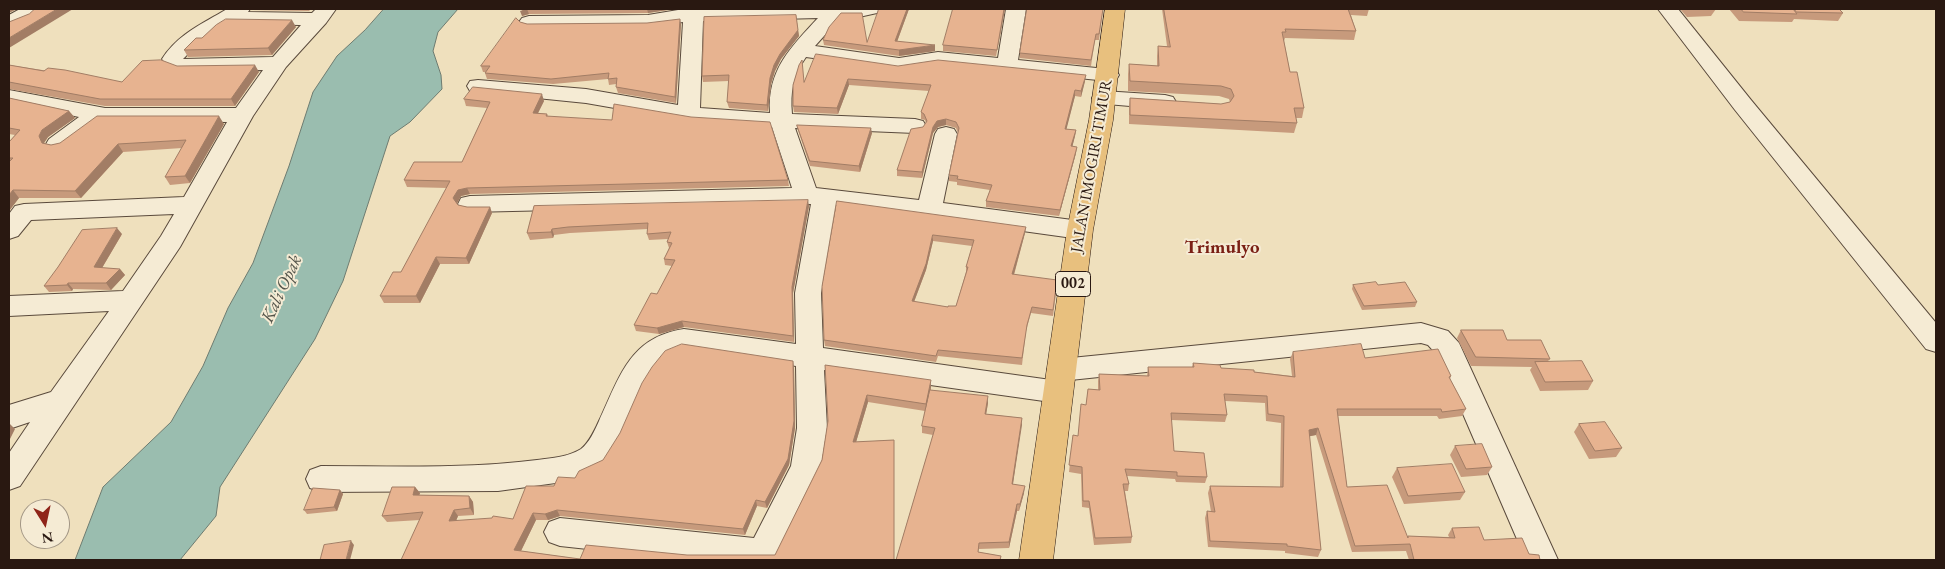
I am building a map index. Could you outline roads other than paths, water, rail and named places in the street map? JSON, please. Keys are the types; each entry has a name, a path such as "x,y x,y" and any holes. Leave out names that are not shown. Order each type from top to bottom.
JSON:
{"main road":[{"name":"JALAN IMOGIRI TIMUR","path":"1036,560 1080,230 1092,181 1115,9"}],"street":[{"path":"9,23 34,9"},
{"path":"529,22 648,21 693,12 870,9"},
{"path":"1007,64 1016,9"},
{"path":"1668,9 1743,105 1936,342"},
{"path":"560,532 762,557 806,466 812,428 808,293 816,196 781,120 783,80 788,68 830,11"},
{"path":"689,114 693,12"},
{"path":"280,63 182,65 175,63 172,59 177,51 194,37 233,13 323,14"},
{"path":"9,477 171,241 242,115 280,63 323,14"},
{"path":"801,50 899,64 938,58 1007,64 1180,103"},
{"path":"478,86 586,96 689,114 915,126"},
{"path":"9,96 97,114 130,116 242,115"},
{"path":"57,144 97,114"},
{"path":"929,210 946,134"},
{"path":"470,204 816,196 1080,230"},
{"path":"9,230 24,212 68,208 191,205"},
{"path":"9,306 130,300"},
{"path":"320,479 498,478 570,468 593,457 606,439 635,374 656,349 672,341 684,339 811,357 1060,381 1421,334 1438,338 1449,350 1542,560"},
{"path":"9,417 60,401"}],"water":[{"name":"Kali Opak","path":"384,9 458,9 438,32 433,51 441,75 442,89 410,122 390,136 343,281 315,339 220,487 216,516 180,560 75,560 103,487 171,422 203,366 228,308 253,263 289,166 313,92 337,56"}],"district":[{"name":"Trimulyo","path":"1222,248"}]}
